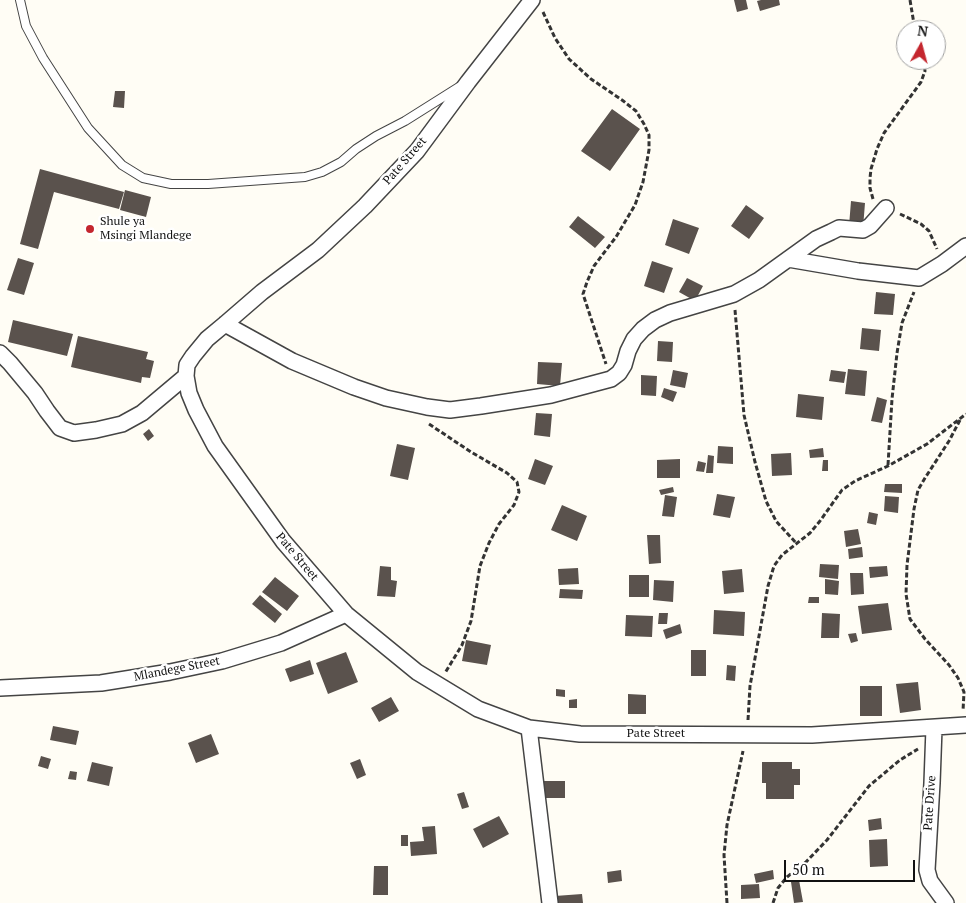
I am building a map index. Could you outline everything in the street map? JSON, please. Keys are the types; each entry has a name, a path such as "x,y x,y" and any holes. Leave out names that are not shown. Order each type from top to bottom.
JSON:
{"street":[{"name":"Pate Street","path":"536,4 468,82 417,151 365,206 318,250 262,292 207,339 193,356 187,365 186,376 189,393 215,446 284,541 346,614 417,672 478,709 529,728 580,734 933,734 963,725"},
{"path":"225,324 292,361 354,387 386,398 426,408 450,410 551,395 610,379 619,373 634,339 655,320 670,313 734,294 758,280 816,239 839,228 862,230 870,226 886,208"},
{"path":"788,259 858,271 919,278 966,246"},
{"path":"0,353 35,392 46,411 60,428 74,432 96,430 122,424 142,413 186,376"},
{"name":"Mlandege Street","path":"0,688 101,683 170,672 222,661 281,643 346,614"},
{"path":"529,728 550,903"},
{"name":"Pate Drive","path":"933,734 927,870 930,881 946,903"}],"lane":[{"path":"20,0 26,26 43,58 88,128 122,165 143,178 171,184 208,184 305,177 322,172 340,162 376,136 405,121 468,82"}],"path":[{"path":"910,0 913,20"},
{"path":"536,4 569,59 590,79 636,111 649,136 643,182 635,206 616,237 594,266 583,294 610,379"},
{"path":"925,70 921,82 884,133 871,169 870,188 874,199 880,205 908,217 929,231 942,264"},
{"path":"888,466 892,399 902,323 919,278"},
{"path":"734,294 744,415 755,462 766,501 776,521 797,544"},
{"path":"727,903 724,854 727,825 748,734 750,686 768,586 774,566 782,555 810,533 842,490 855,481 888,466 927,444 966,414"},
{"path":"961,418 918,490 907,564 906,594 910,619 958,678 964,692 963,725"},
{"path":"424,421 507,473 517,482 519,492 514,505 499,524 489,542 480,566 471,621 462,645 438,684"},
{"path":"773,903 782,882 806,862 827,840 869,786 933,734"}],"building":[{"path":"734,0 746,0 748,9 737,12"},
{"path":"779,0 780,5 760,11 757,1"},
{"path":"115,91 125,91 124,108 113,107"},
{"path":"612,109 640,129 610,171 581,151"},
{"path":"40,169 124,192 119,209 54,192 38,249 20,244"},
{"path":"125,190 151,197 146,217 120,210"},
{"path":"851,201 865,203 863,228 849,226"},
{"path":"746,205 764,218 749,239 731,226"},
{"path":"578,216 605,237 595,248 569,227"},
{"path":"673,219 699,228 689,254 665,245"},
{"path":"18,258 34,263 24,295 7,290"},
{"path":"652,261 673,268 664,293 644,286"},
{"path":"687,278 703,286 695,301 679,292"},
{"path":"876,292 895,294 893,315 874,314"},
{"path":"13,320 73,334 67,356 8,342"},
{"path":"862,328 881,330 879,351 860,349"},
{"path":"78,336 148,352 146,359 154,361 150,378 142,377 141,383 71,367"},
{"path":"658,341 673,342 672,362 657,361"},
{"path":"538,362 562,363 560,386 537,384"},
{"path":"848,369 867,371 865,396 845,394"},
{"path":"673,370 688,373 685,388 670,385"},
{"path":"831,370 846,372 844,383 829,381"},
{"path":"641,375 657,376 656,396 641,395"},
{"path":"664,388 677,392 673,402 661,397"},
{"path":"798,394 824,397 822,420 796,417"},
{"path":"877,397 887,400 882,423 871,421"},
{"path":"536,413 552,414 550,437 534,435"},
{"path":"149,429 154,436 148,441 143,434"},
{"path":"397,444 415,448 408,480 390,476"},
{"path":"718,446 733,447 733,464 717,463"},
{"path":"823,448 824,457 810,458 809,450"},
{"path":"791,453 792,475 772,476 771,454"},
{"path":"708,455 714,456 713,473 706,473"},
{"path":"535,459 553,466 545,485 528,479"},
{"path":"680,459 680,478 657,478 657,460"},
{"path":"823,460 828,460 828,471 822,471"},
{"path":"698,461 706,463 704,472 696,471"},
{"path":"885,484 902,484 902,493 884,492"},
{"path":"673,487 674,492 661,495 659,490"},
{"path":"717,494 735,497 730,518 713,515"},
{"path":"665,495 677,497 674,517 662,516"},
{"path":"885,496 899,497 898,513 884,511"},
{"path":"562,505 587,516 577,541 551,530"},
{"path":"869,512 878,514 876,525 867,523"},
{"path":"858,529 861,544 846,547 844,531"},
{"path":"647,535 660,535 661,563 649,564"},
{"path":"862,547 863,557 849,559 848,549"},
{"path":"820,564 839,565 838,579 819,577"},
{"path":"380,566 391,567 391,580 397,581 395,597 377,596"},
{"path":"887,566 888,576 870,578 869,567"},
{"path":"578,568 579,584 559,585 558,569"},
{"path":"742,569 744,592 724,594 722,571"},
{"path":"850,573 863,573 864,594 851,595"},
{"path":"629,575 649,575 649,597 629,597"},
{"path":"275,577 299,596 287,611 262,592"},
{"path":"825,579 839,581 838,595 825,594"},
{"path":"654,580 674,581 673,602 653,600"},
{"path":"560,589 583,590 582,599 559,598"},
{"path":"260,595 282,614 275,623 252,604"},
{"path":"809,597 819,597 819,603 808,603"},
{"path":"888,603 892,630 862,634 858,606"},
{"path":"714,610 745,612 744,636 713,634"},
{"path":"659,613 668,613 667,624 658,624"},
{"path":"822,613 840,614 839,638 821,638"},
{"path":"626,615 653,616 652,637 625,636"},
{"path":"680,624 682,633 666,639 663,630"},
{"path":"856,633 858,641 851,643 848,634"},
{"path":"466,640 491,645 487,665 462,661"},
{"path":"691,650 706,650 706,676 691,676"},
{"path":"346,652 358,682 328,694 316,663"},
{"path":"310,660 314,674 290,682 285,669"},
{"path":"727,665 736,666 735,681 726,680"},
{"path":"918,682 921,710 900,713 896,684"},
{"path":"860,686 882,686 882,716 860,716"},
{"path":"556,689 565,690 565,697 556,696"},
{"path":"628,694 646,695 646,714 628,714"},
{"path":"391,697 399,711 379,722 371,708"},
{"path":"577,699 577,708 569,708 569,700"},
{"path":"53,726 79,731 76,745 50,740"},
{"path":"211,734 219,754 196,763 188,743"},
{"path":"41,756 51,759 48,769 38,766"},
{"path":"360,759 366,775 357,779 350,763"},
{"path":"92,762 113,767 109,786 87,781"},
{"path":"762,762 792,762 792,769 800,769 800,785 794,785 794,799 766,799 766,783 762,783"},
{"path":"70,771 77,772 76,780 68,779"},
{"path":"544,781 565,781 565,798 544,798"},
{"path":"464,792 469,807 462,809 457,794"},
{"path":"499,816 509,834 483,848 473,829"},
{"path":"881,818 882,829 869,831 868,820"},
{"path":"435,826 437,854 411,856 410,842 424,841 422,827"},
{"path":"401,835 408,835 408,846 401,846"},
{"path":"887,839 888,866 870,867 869,840"},
{"path":"374,866 388,866 388,895 373,895"},
{"path":"621,870 622,881 608,883 607,872"},
{"path":"773,870 774,879 756,883 754,874"},
{"path":"799,880 803,902 794,903 791,882"},
{"path":"759,884 760,898 741,899 741,885"},
{"path":"582,894 583,903 556,903 555,896"}],"place":[{"name":"Shule ya Msingi Mlandege","path":"90,229"}]}
